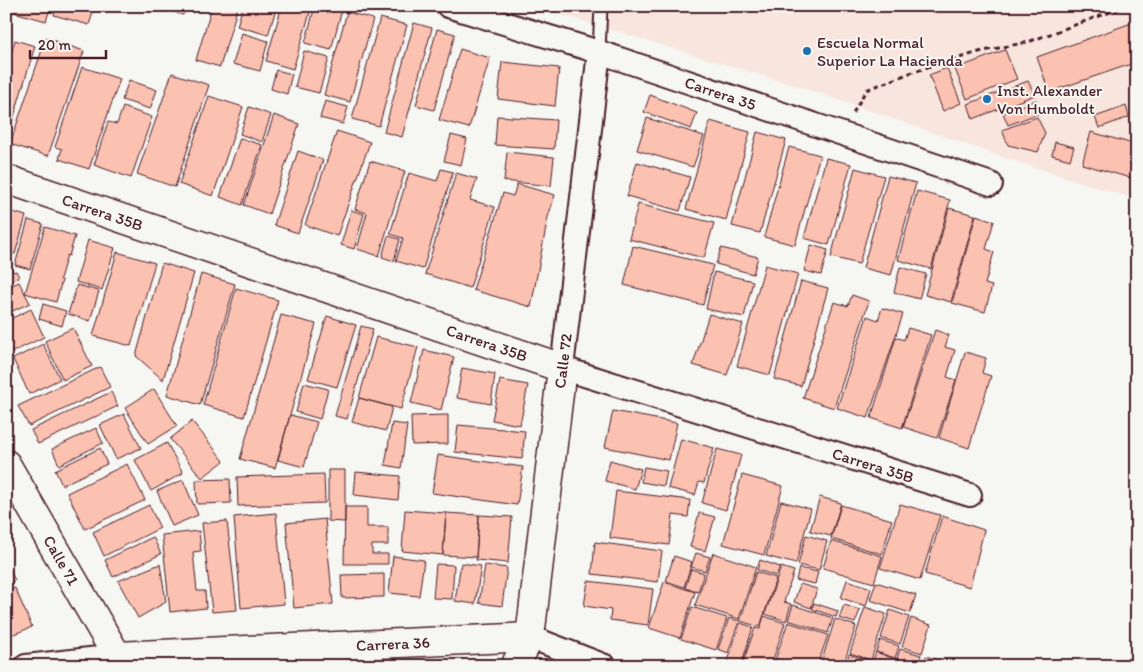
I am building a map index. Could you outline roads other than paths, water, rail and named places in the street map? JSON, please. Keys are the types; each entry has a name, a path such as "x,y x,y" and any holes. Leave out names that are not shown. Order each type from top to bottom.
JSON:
{"main road":[{"name":"Carrera 35B","path":"6,179 562,368"},
{"name":"Calle 72","path":"515,666 530,637 562,368"},
{"name":"Calle 71","path":"6,464 117,656"},
{"name":"Carrera 36","path":"117,656 530,637"}],"street":[{"name":"Carrera 35","path":"448,6 598,52 991,184"},
{"name":"Calle 72","path":"562,368 598,52"},
{"name":"Carrera 35B","path":"562,368 970,496"},
{"name":"Carrera 36","path":"530,637 605,666"},
{"name":"Carrera 36","path":"26,666 117,656"}],"lane":[{"path":"598,52 601,6"}],"place":[{"name":"Escuela Normal Superior La Hacienda","path":"807,51"},
{"name":"Inst. Alexander Von Humboldt","path":"987,99"}]}
